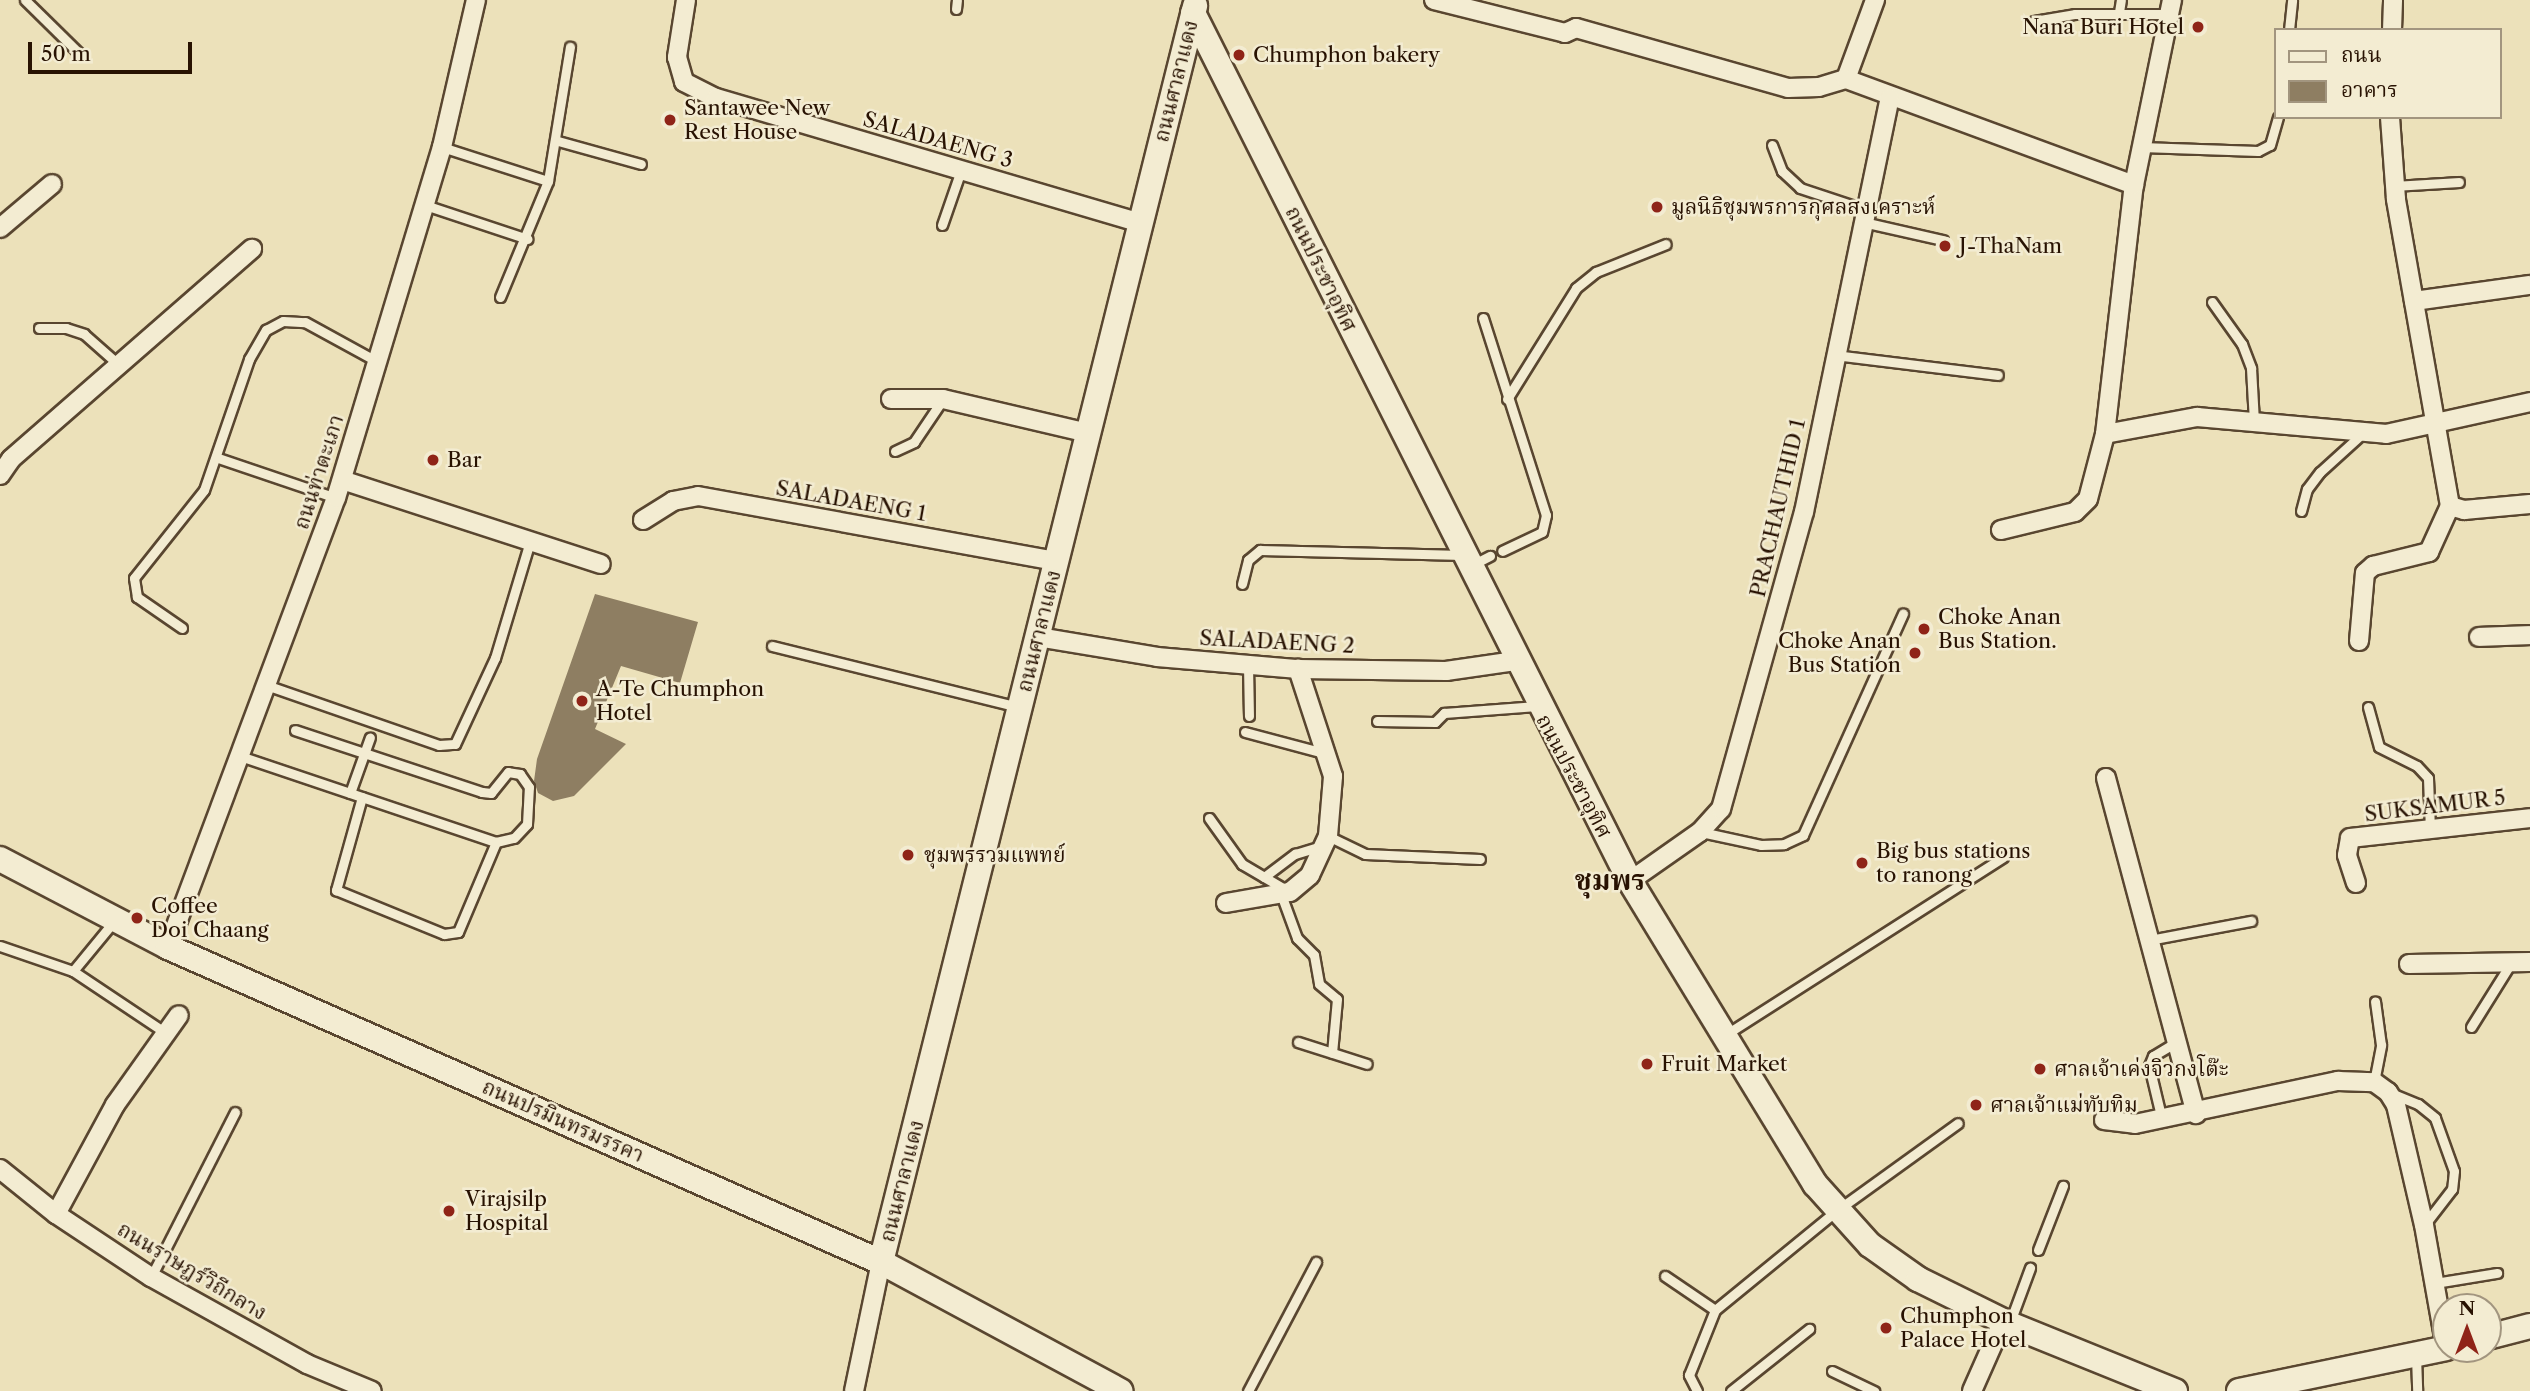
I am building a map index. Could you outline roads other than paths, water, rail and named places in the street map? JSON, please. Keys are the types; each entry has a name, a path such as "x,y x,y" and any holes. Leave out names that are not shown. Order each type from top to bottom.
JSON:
{"street":[{"name":"ถนนท่าตะเภา","path":"168,947 342,480 442,147 476,0"},
{"name":"SALADAENG 3","path":"686,0 677,57 684,82 716,98 1141,223"},
{"path":"1433,0 1565,33 1576,27 1788,88 1819,87 1846,79 1890,98 2134,185"},
{"path":"1846,79 1875,0"},
{"path":"2392,28 2393,0"},
{"name":"ถนนศาลาแดง","path":"881,1262 1141,223 1191,4"},
{"name":"ถนนประชาอุทิศ","path":"1191,4 1474,559 1515,662 1537,706 1630,881 1788,1143 1836,1211 1870,1245 1918,1279 2006,1322 2175,1391"},
{"path":"2001,530 2075,512 2088,499 2105,435 2134,185 2170,7"},
{"name":"PRACHAUTHID 1","path":"1630,881 1700,832 1721,809 1788,577 1890,98"},
{"path":"2359,641 2365,573 2372,566 2428,552 2450,506 2394,186 2390,119"},
{"path":"0,228 52,184"},
{"path":"0,475 11,459 251,249"},
{"path":"2414,301 2530,285"},
{"path":"891,399 943,399 1088,433"},
{"path":"2105,435 2197,417 2363,433 2402,433 2530,402"},
{"path":"342,480 601,564"},
{"name":"SALADAENG 1","path":"643,520 673,501 698,496 1056,561"},
{"path":"2450,506 2464,510 2530,504"},
{"path":"2479,637 2530,635"},
{"name":"SALADAENG 2","path":"1038,637 1157,657 1298,669 1446,671 1515,662"},
{"path":"1226,903 1286,894 1310,875 1326,841 1333,797 1328,753 1298,669"},
{"path":"2106,778 2196,1114"},
{"name":"SUKSAMUR 5","path":"2356,883 2347,855 2350,838 2530,818"},
{"name":"ถนนปรมินทรมรรคา","path":"0,859 168,947 881,1262 1121,1391"},
{"path":"2409,964 2521,962"},
{"path":"56,1214 115,1105 179,1015"},
{"path":"2104,1119 2135,1124 2162,1120 2338,1081 2381,1087 2396,1105 2437,1293"},
{"name":"ถนนราษฎร์วิถีกลาง","path":"0,1169 56,1214 151,1277 307,1364 372,1391"},
{"path":"853,1391 881,1262"},
{"path":"1972,1391 2006,1322"},
{"path":"2502,1333 2530,1326"},
{"path":"2239,1391 2432,1351"}],"lane":[{"path":"25,0 79,53"},
{"path":"2119,12 2121,0"},
{"path":"2289,28 2292,0"},
{"path":"2034,21 2170,7"},
{"path":"500,297 528,239 548,181 558,141 570,47"},
{"path":"2141,147 2258,150 2270,145 2277,119"},
{"path":"558,141 641,164"},
{"path":"1772,145 1782,171 1800,188 1865,216 1943,240"},
{"path":"442,147 548,181"},
{"path":"942,225 961,170"},
{"path":"2394,186 2459,182"},
{"path":"425,205 528,239"},
{"path":"1507,399 1576,288 1596,272 1666,244"},
{"path":"2212,302 2242,344 2251,368 2255,422"},
{"path":"1483,318 1546,516 1542,531 1502,551"},
{"path":"182,628 137,597 134,578 194,506 218,458 249,359 266,330 283,321 305,322 378,362"},
{"path":"40,328 66,328 84,334 119,365"},
{"path":"1835,355 1998,375"},
{"path":"895,450 914,442 943,399"},
{"path":"2301,511 2313,481 2363,433"},
{"path":"218,458 336,498"},
{"path":"266,685 439,745 455,744 463,735 495,658 530,541"},
{"path":"1242,584 1248,560 1260,550 1474,559"},
{"path":"1700,832 1761,845 1784,844 1803,835 1903,614"},
{"path":"772,646 1020,707"},
{"path":"1248,665 1249,716"},
{"path":"1377,721 1435,722 1444,713 1537,706"},
{"path":"2368,707 2379,747 2417,766 2428,778 2430,829"},
{"path":"240,756 496,842 514,838 527,824 531,806 529,787 520,774 508,772 491,793 482,792 295,730"},
{"path":"1245,732 1328,753"},
{"path":"350,793 370,737"},
{"path":"362,797 336,890 444,934 458,932 496,842"},
{"path":"1209,818 1242,864 1286,894 1297,938 1314,955 1319,984 1337,999 1332,1053"},
{"path":"1264,877 1295,854 1326,841 1366,854 1480,859"},
{"path":"1723,1036 2003,857"},
{"path":"73,971 114,921"},
{"path":"2149,940 2251,921"},
{"path":"0,946 73,971 166,1033"},
{"path":"2471,1027 2521,962"},
{"path":"2375,1001 2381,1045 2381,1087 2418,1104 2435,1118 2454,1171 2452,1189 2424,1225"},
{"path":"1298,1042 1367,1064"},
{"path":"2162,1120 2149,1066 2152,1056 2176,1042"},
{"path":"151,1277 235,1112"},
{"path":"1697,1391 1689,1375 1715,1310 1836,1211 1958,1123"},
{"path":"2038,1250 2063,1186"},
{"path":"1248,1391 1316,1262"},
{"path":"2006,1322 2031,1268"},
{"path":"2435,1283 2497,1273"},
{"path":"1665,1276 1715,1310"},
{"path":"1731,1391 1809,1329"},
{"path":"2416,1354 2417,1391"},
{"path":"1832,1371 1874,1391"}],"place":[{"name":"Nana Buri Hotel","path":"2198,27"},
{"name":"Chumphon bakery","path":"1239,55"},
{"name":"Santawee New Rest House","path":"670,120"},
{"name":"มูลนิธิชุมพรการกุศลสงเคราะห์","path":"1657,207"},
{"name":"J-ThaNam","path":"1945,246"},
{"name":"Bar","path":"433,460"},
{"name":"Choke Anan Bus Station.","path":"1924,629"},
{"name":"Choke Anan Bus Station","path":"1915,653"},
{"name":"A-Te Chumphon Hotel","path":"582,701"},
{"name":"ชุมพรรวมแพทย์","path":"908,855"},
{"name":"Big bus stations to ranong","path":"1862,863"},
{"name":"Coffee Doi Chaang","path":"137,918"},
{"name":"Fruit Market","path":"1647,1064"},
{"name":"ศาลเจ้าเค่งจิวกงโต๊ะ","path":"2040,1069"},
{"name":"ศาลเจ้าแม่ทับทิม","path":"1976,1105"},
{"name":"Virajsilp Hospital","path":"449,1211"},
{"name":"Chumphon Palace Hotel","path":"1886,1328"}],"district":[{"name":"ชุมพร","path":"1610,880"}]}
